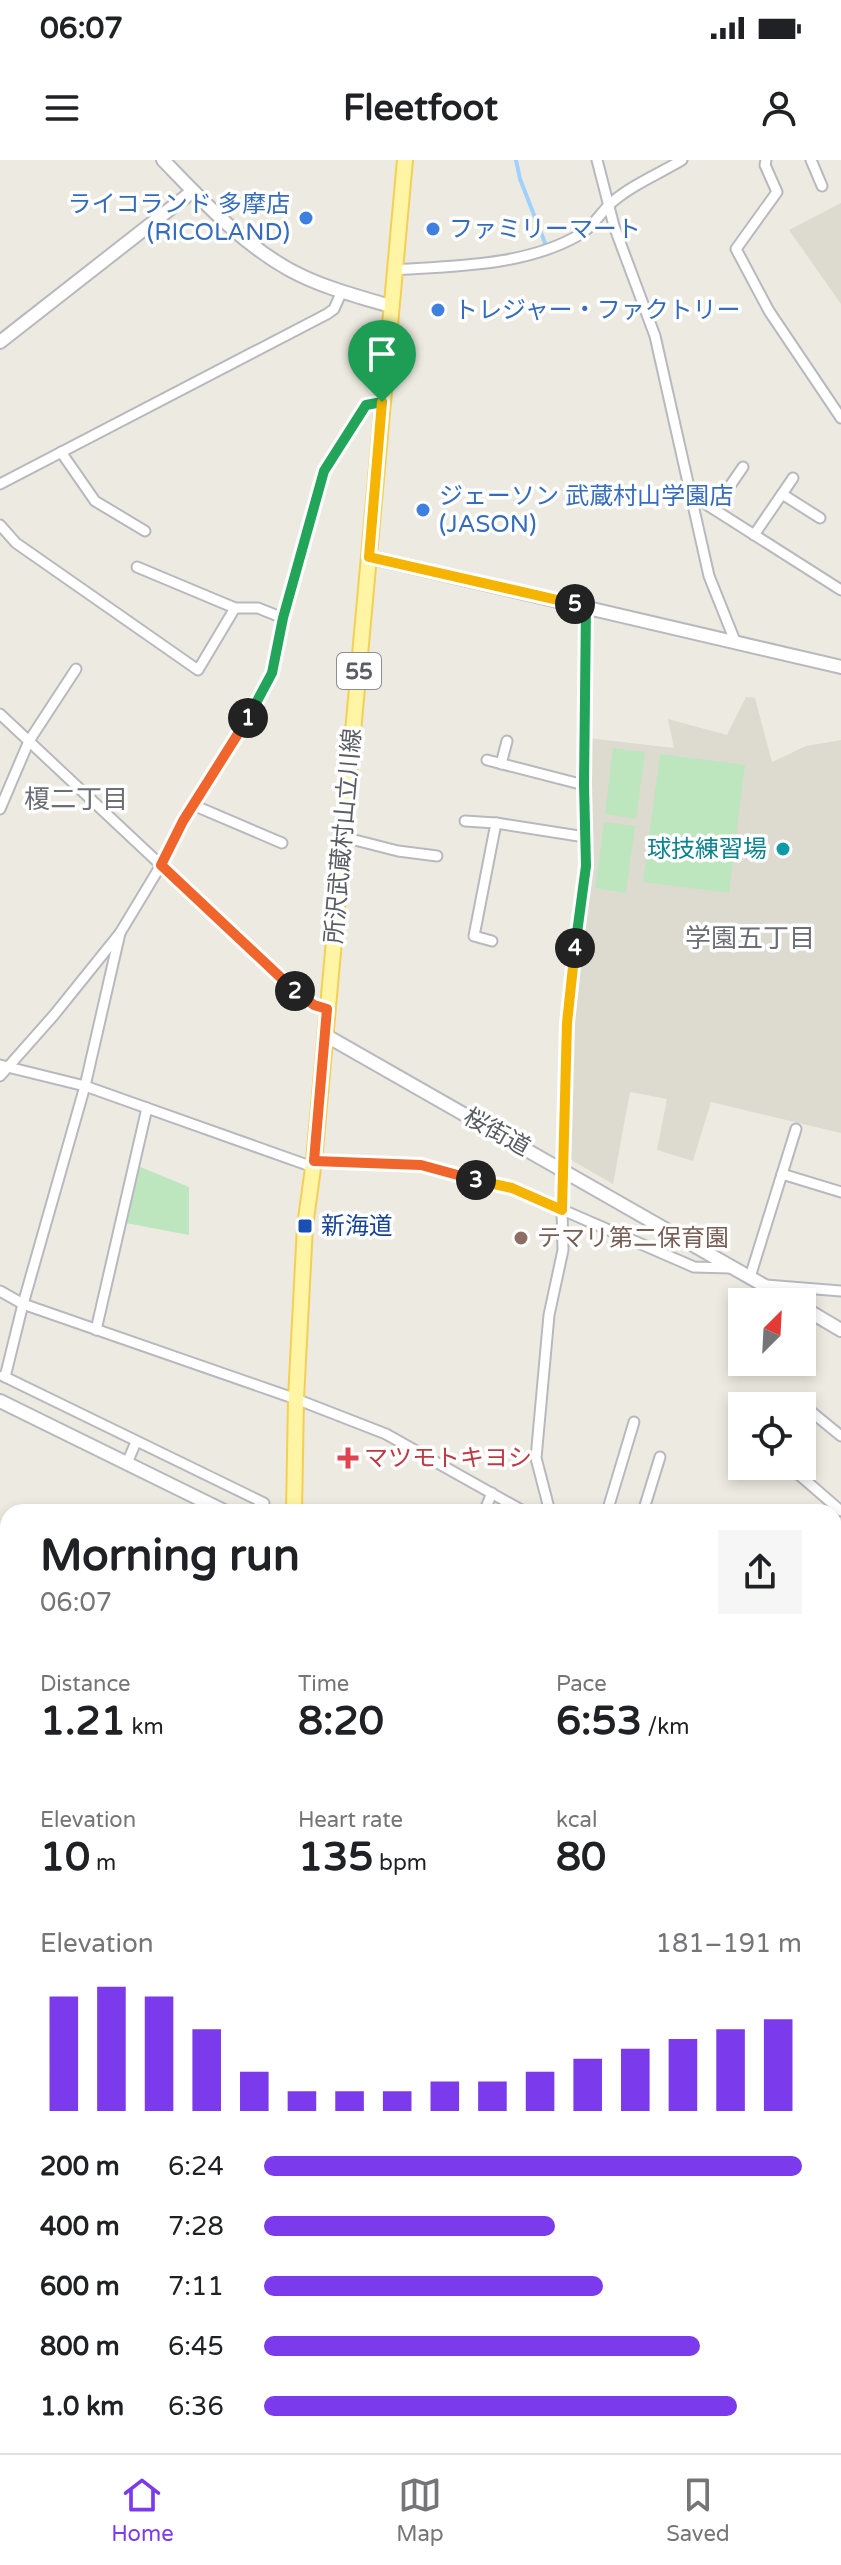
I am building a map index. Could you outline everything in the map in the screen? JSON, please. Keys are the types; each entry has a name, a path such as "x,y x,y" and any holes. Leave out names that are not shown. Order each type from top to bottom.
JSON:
{"main road":[{"name":"所沢武蔵村山立川線","path":"294,1504 305,1226 314,1164 405,160"}],"street":[{"path":"163,160 245,240 273,259 292,271 390,306"},
{"path":"597,160 614,226 655,336 709,576 735,641"},
{"path":"394,270 522,256 579,235 609,205 682,160"},
{"path":"766,160 765,165 777,192 736,249 769,311 841,418"},
{"path":"811,160 822,186"},
{"path":"0,342 193,191"},
{"path":"0,484 327,314 334,309 342,291"},
{"path":"0,1076 4,1066 120,933 193,805 261,696 272,673 283,618 324,471 366,405 382,402"},
{"path":"61,452 95,501 145,531"},
{"path":"714,509 743,467"},
{"path":"754,535 793,478"},
{"path":"690,494 840,586"},
{"path":"782,494 820,518"},
{"path":"0,525 16,543 198,670 235,608"},
{"path":"369,557 841,667"},
{"path":"137,567 235,608 258,608 283,618"},
{"path":"548,1504 536,1458 549,1315 563,1250 567,1023 586,866 586,607"},
{"path":"0,809 29,741 76,669"},
{"path":"0,714 294,990 314,1005 327,1009"},
{"path":"501,764 507,741"},
{"path":"487,760 584,785"},
{"path":"193,805 282,843"},
{"path":"465,821 585,837"},
{"path":"492,941 474,936 496,823"},
{"path":"343,837 398,851 437,856"},
{"path":"120,933 85,1086 3,1376 264,1503"},
{"name":"桜街道","path":"325,1035 768,1288"},
{"path":"4,1066 85,1086 314,1164 421,1165 512,1188 694,1267 734,1268"},
{"path":"96,1330 147,1108"},
{"path":"750,1277 796,1129"},
{"path":"782,1174 841,1192"},
{"path":"763,1285 841,1291"},
{"path":"0,1291 23,1304 296,1399 386,1434 511,1504"},
{"path":"816,1315 841,1330"},
{"path":"0,1401 210,1504"},
{"path":"816,1416 841,1436"},
{"path":"609,1504 634,1422"},
{"path":"127,1463 136,1442"},
{"path":"645,1504 660,1457"},
{"path":"805,1480 833,1504"},
{"path":"487,1504 492,1493"}],"shaded area":[{"path":"841,203 841,304 789,230"},
{"path":"746,697 755,698 772,762 806,746 841,740 841,1133 711,1102 693,1161 657,1150 667,1099 630,1092 613,1184 566,1157 566,1056 575,993 588,738 674,748 668,719 727,735"}],"green space":[{"path":"613,748 645,752 636,819 605,814"},
{"path":"660,754 745,765 729,893 643,882"},
{"path":"604,822 635,826 626,893 595,888"},
{"path":"138,1166 189,1187 189,1235 126,1223"}],"waterway":[{"path":"516,160 520,179 545,243"}],"place":[{"name":"ライコランド 多摩店 (RICOLAND)","path":"306,218"},
{"name":"ファミリーマート","path":"433,229"},
{"name":"トレジャー・ファクトリー","path":"438,310"},
{"name":"ジェーソン 武蔵村山学園店 (JASON)","path":"423,510"},
{"name":"球技練習場","path":"783,849"},
{"name":"新海道","path":"305,1226"},
{"name":"テマリ第二保育園","path":"521,1238"},
{"name":"マツモトキヨシ","path":"348,1458"}],"district":[{"name":"榎二丁目","path":"76,799"},
{"name":"学園五丁目","path":"750,938"}],"route":[{"path":"382,402 369,557 586,607 586,866 567,1023 562,1210 512,1188 421,1165 314,1161 327,1009 314,1005 294,990 161,865 183,821 261,696 272,673 283,618 324,471 366,405 382,402"}]}
